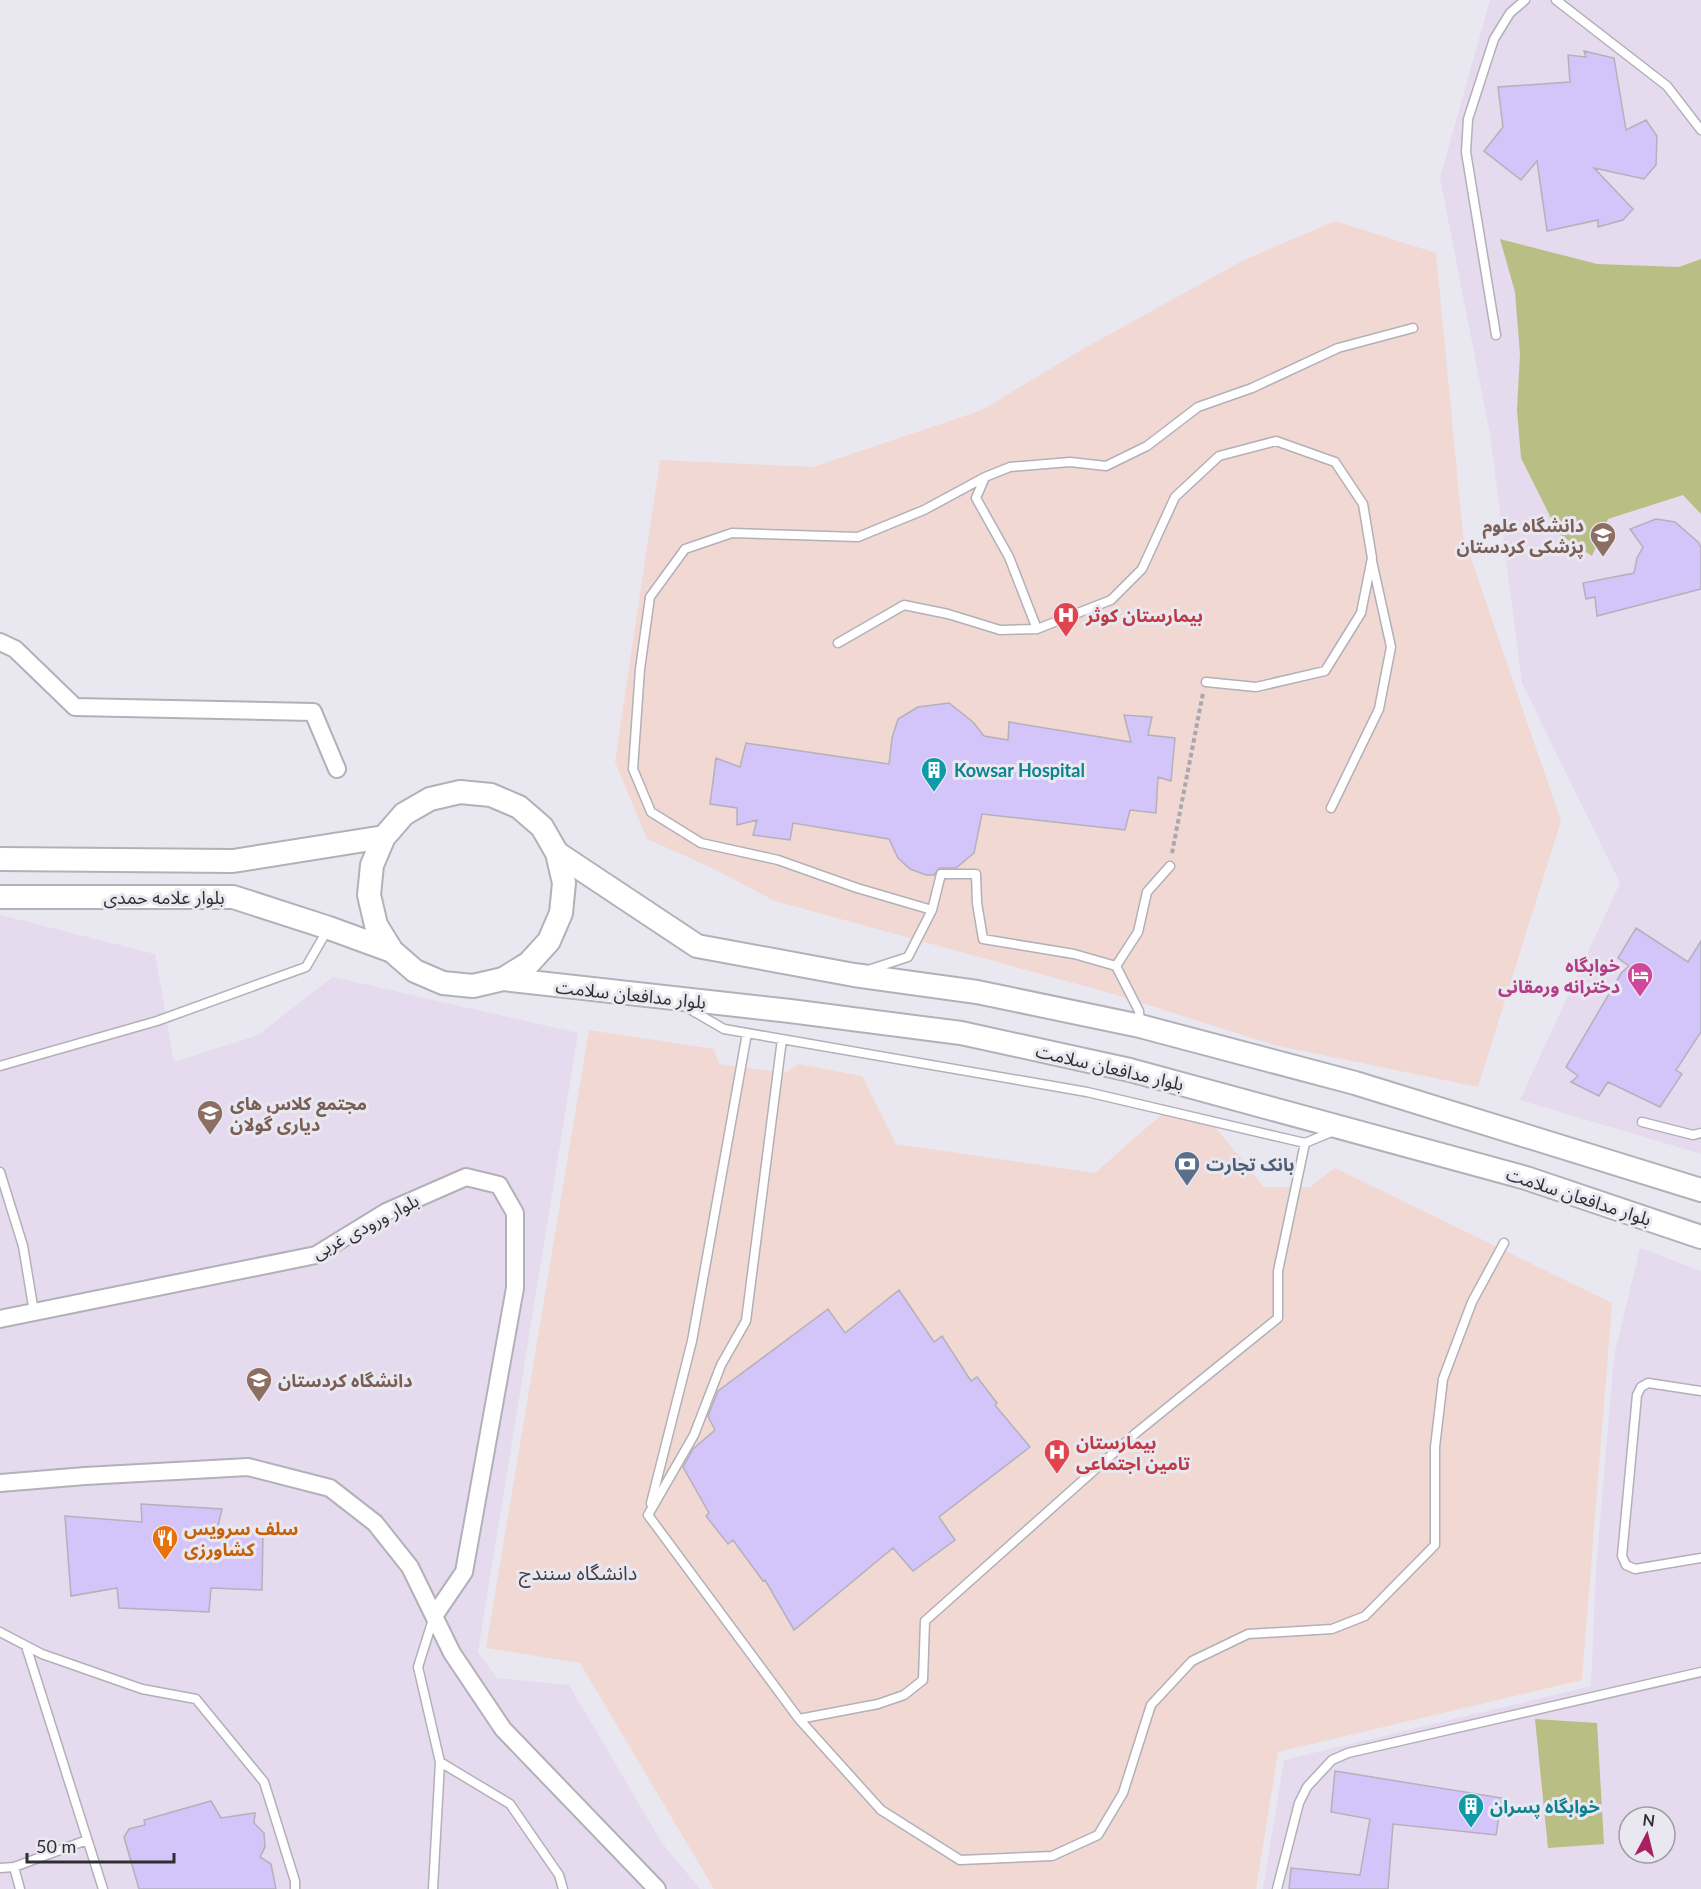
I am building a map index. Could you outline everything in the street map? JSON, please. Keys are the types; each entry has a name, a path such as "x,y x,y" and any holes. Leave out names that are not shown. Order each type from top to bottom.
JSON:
{"main road":[{"path":"460,792 490,795 519,807 542,827 557,853 564,883 561,913 553,932 549,941 529,963 503,979 473,986 443,983 414,971 392,951 376,925 369,895 372,865 384,837 404,814 430,799 460,792"},
{"name":"بلوار علامه حمدی","path":"0,859 232,861 384,837"},
{"path":"557,853 698,946 854,975 977,992 1140,1026 1355,1083 1701,1190"},
{"name":"بلوار علامه حمدی","path":"0,897 233,897 392,951"},
{"name":"بلوار مدافعان سلامت","path":"503,979 790,1011 961,1033 1130,1070 1526,1178 1701,1237"}],"street":[{"path":"0,642 15,649 75,707 313,712 337,769"},
{"name":"بلوار ورودی غربی","path":"0,1319 316,1255 386,1212 466,1177 500,1185 515,1213 515,1288 464,1572 434,1616"},
{"path":"0,1483 249,1467 330,1488 375,1523 410,1567 452,1653 503,1729 657,1889"}],"lane":[{"path":"1496,335 1466,152 1468,119 1494,39 1510,13 1525,0"},
{"path":"1556,0 1667,86 1701,130"},
{"path":"932,910 857,888 778,860 702,843 651,812 633,769 640,669 650,597 685,549 732,532 858,537 924,510 985,477 1010,468 1070,462 1106,466 1147,446 1198,407 1252,388 1338,348 1413,328"},
{"path":"838,643 904,605 948,614 1000,630 1037,629 1111,600 1142,569 1175,497 1219,456 1276,441 1335,462 1363,504 1391,647 1379,709 1331,808"},
{"path":"985,477 976,498 1009,557 1037,629"},
{"path":"1206,682 1256,687 1325,671 1361,613 1372,558"},
{"path":"1116,966 1138,932 1147,892 1170,866"},
{"path":"854,975 908,957 932,910 941,874 976,874 983,939 1074,954 1116,966 1139,1011 1140,1026"},
{"path":"0,1066 157,1021 306,967 329,928"},
{"path":"672,999 724,1029 1087,1092 1305,1143 1342,1128"},
{"path":"648,1515 692,1341 747,1033"},
{"path":"648,1515 694,1435 721,1365 746,1321 782,1039"},
{"path":"1642,1122 1693,1135 1701,1133"},
{"path":"799,1719 878,1704 903,1695 923,1680 925,1621 1136,1433 1278,1318 1278,1271 1305,1143"},
{"path":"0,1172 23,1246 34,1312"},
{"path":"648,1515 799,1719 881,1810 960,1860 1052,1856 1098,1835 1123,1793 1151,1705 1192,1661 1248,1634 1332,1629 1365,1616 1435,1545 1435,1447 1443,1379 1472,1302 1504,1244"},
{"path":"1701,1391 1648,1383 1641,1387 1637,1395 1622,1556 1626,1564 1635,1569 1701,1558"},
{"path":"433,1889 440,1762 418,1668 434,1616"},
{"path":"0,1632 42,1654 142,1689 196,1699 264,1782 295,1881 295,1889"},
{"path":"26,1646 103,1889"},
{"path":"1277,1889 1299,1803 1307,1787 1332,1760 1348,1753 1701,1672"},
{"path":"440,1762 510,1804 559,1875 563,1889"},
{"path":"0,1868 14,1867 87,1840"},
{"path":"14,1867 20,1889"}],"path":[{"path":"1170,866 1206,682"}],"shaded area":[{"name":"دانشگاه علوم پزشکی کردستان","path":"1490,0 1701,0 1701,1154 1520,1100 1620,883 1522,683 1490,434 1440,178"},
{"name":"بیمارستان کوثر","path":"1335,221 1436,253 1463,535 1561,821 1478,1087 1274,1045 1110,993 775,901 712,868 647,839 615,762 660,460 813,467 982,410 1083,349 1244,260"},
{"name":"دانشگاه کردستان","path":"0,915 155,954 174,1062 258,1035 333,977 578,1033 478,1652 497,1678 569,1685 662,1843 700,1889 0,1889"},
{"name":"بیمارستان تامین اجتماعی","path":"589,1030 714,1049 719,1064 785,1073 798,1064 862,1076 896,1144 1095,1173 1161,1115 1212,1123 1264,1187 1310,1187 1335,1168 1612,1303 1582,1680 1278,1752 1256,1889 714,1889 580,1663 486,1648"},
{"path":"1640,1248 1701,1271 1701,1889 1263,1889 1284,1760 1591,1686 1596,1569 1614,1357"}],"green space":[{"path":"1500,239 1597,264 1679,267 1701,259 1701,514 1683,495 1608,519 1592,556 1559,534 1521,458 1517,410 1520,354 1515,292"},
{"path":"1535,1719 1597,1723 1604,1844 1548,1848"}],"building":[{"path":"1584,51 1614,58 1626,130 1646,120 1657,136 1656,165 1644,179 1594,168 1633,209 1623,220 1598,227 1598,220 1547,231 1537,161 1521,180 1484,151 1503,127 1498,87 1570,82 1568,55 1586,57"},
{"path":"1656,519 1675,522 1699,543 1701,589 1597,616 1595,597 1586,599 1583,583 1634,573 1637,558 1643,547 1630,529"},
{"name":"Kowsar Hospital","path":"949,703 973,722 984,736 1008,740 1009,722 1131,742 1124,715 1152,717 1148,735 1175,738 1171,781 1158,777 1156,813 1130,810 1125,830 982,814 974,853 956,868 939,868 934,875 926,875 910,869 898,858 889,839 793,823 790,840 753,835 757,820 737,825 737,808 710,804 716,758 740,767 746,743 889,764 892,738 898,719 918,707"},
{"path":"1636,928 1688,962 1701,941 1701,1032 1676,1070 1682,1074 1660,1107 1608,1082 1599,1096 1571,1082 1578,1076 1566,1067 1622,972 1629,966 1618,958"},
{"path":"899,1290 934,1342 942,1336 971,1381 977,1377 997,1403 995,1405 1030,1447 939,1517 955,1540 913,1571 893,1548 794,1630 765,1580 763,1581 733,1540 728,1544 706,1516 709,1513 683,1467 693,1449 715,1430 708,1416 718,1391 828,1309 845,1333"},
{"name":"سلف سرویس کشاورزی","path":"141,1504 222,1509 217,1530 263,1534 262,1590 211,1588 209,1612 119,1608 117,1588 71,1596 65,1516 142,1522"},
{"name":"خوابگاه پسران","path":"1335,1771 1502,1798 1496,1835 1393,1824 1388,1889 1289,1889 1291,1868 1360,1875 1370,1819 1331,1812"},
{"path":"211,1801 221,1818 255,1813 254,1823 264,1833 265,1847 260,1857 271,1864 276,1889 139,1889 124,1837 129,1829 145,1825 144,1820"}],"place":[{"name":"دانشگاه علوم پزشکی کردستان","path":"1603,558"},
{"name":"بیمارستان کوثر","path":"1066,638"},
{"name":"Kowsar Hospital","path":"934,793"},
{"name":"خوابگاه دخترانه ورمقانی","path":"1640,998"},
{"name":"مجتمع کلاس های دیاری گولان","path":"210,1136"},
{"name":"بانک تجارت","path":"1187,1187"},
{"name":"دانشگاه کردستان","path":"259,1403"},
{"name":"بیمارستان تامین اجتماعی","path":"1057,1475"},
{"name":"سلف سرویس کشاورزی","path":"165,1561"},
{"name":"خوابگاه پسران","path":"1471,1829"}],"district":[{"name":"دانشگاه سنندج","path":"578,1572"}]}
